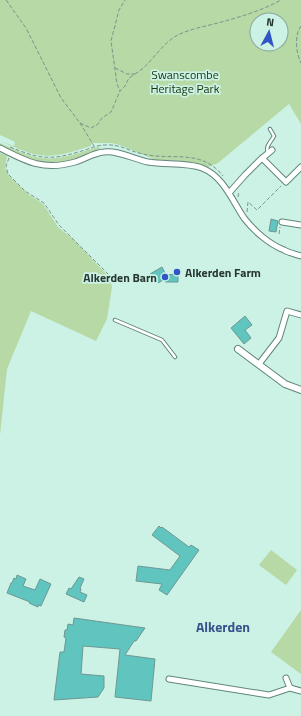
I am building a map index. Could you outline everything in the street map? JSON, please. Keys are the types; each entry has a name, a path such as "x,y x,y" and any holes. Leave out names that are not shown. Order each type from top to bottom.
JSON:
{"street":[{"path":"0,148 29,162 44,165 71,163 99,152 108,152 146,162 196,166 203,168 212,174 229,193 244,218 257,232 282,249 301,255"},
{"path":"229,193 270,151"},
{"path":"262,158 286,182 301,167"},
{"path":"282,222 301,225"},
{"path":"259,364 279,338 287,311 301,315"},
{"path":"238,349 285,384 301,390"},
{"path":"286,678 290,688"},
{"path":"169,679 269,695 290,688 301,691"}],"lane":[{"path":"270,129 274,136 268,145 270,151"},
{"path":"115,320 162,340 175,357"}],"path":[{"path":"6,0 26,28 61,98 80,123 95,147"},
{"path":"120,91 117,84 112,58 111,41 119,10 124,0"},
{"path":"80,123 91,128 97,125 102,118 112,112 120,91 130,78 151,62 163,46 175,37 189,31 264,8 281,0"},
{"path":"301,26 297,31 297,55 301,62"},
{"path":"115,68 127,74 135,74"},
{"path":"10,154 6,166 8,174 25,191 44,202 59,225 110,276 120,283"},
{"path":"247,214 248,202 257,210 286,182"}],"green space":[{"name":"Swanscombe Heritage Park","path":"0,0 301,0 301,124 289,104 218,163 208,167 181,161 156,160 120,145 111,143 94,143 91,144 91,146 72,152 46,156 24,151 0,141 14,146 15,142 0,135"},
{"path":"0,143 27,154 44,158 60,158 98,147 101,149 64,162 45,162 27,158 0,145"},
{"path":"0,153 7,156 5,168 9,176 28,194 43,204 58,227 75,241 110,278 112,287 107,319 96,341 31,311 7,369 0,435"},
{"path":"271,550 297,570 286,585 259,565"},
{"path":"301,610 301,674 271,652"}],"building":[{"path":"271,219 278,221 276,232 269,231"},
{"name":"Alkerden Barn","path":"162,267 166,275 178,274 178,282 165,282 165,279 158,283 157,280 155,282 150,274"},
{"path":"245,316 252,325 245,330 251,338 244,344 231,328"},
{"path":"159,526 189,547 191,545 199,550 167,595 159,590 162,584 136,581 138,566 170,570 180,556 152,535"},
{"path":"17,575 26,579 23,586 35,590 40,579 51,584 41,606 38,605 38,607 29,603 30,602 7,593 11,583 14,578 16,579"},
{"path":"79,577 84,579 80,592 87,595 84,602 66,594 69,588 71,589"},
{"path":"74,618 145,628 125,655 155,659 151,701 115,697 120,649 83,646 81,674 104,676 104,688 98,697 54,700 60,652 64,652 66,638 64,637 65,630 67,630 68,624 73,625"}],"place":[{"name":"Alkerden Farm","path":"177,272"},
{"name":"Alkerden Barn","path":"165,277"}],"district":[{"name":"Alkerden","path":"223,626"}]}
